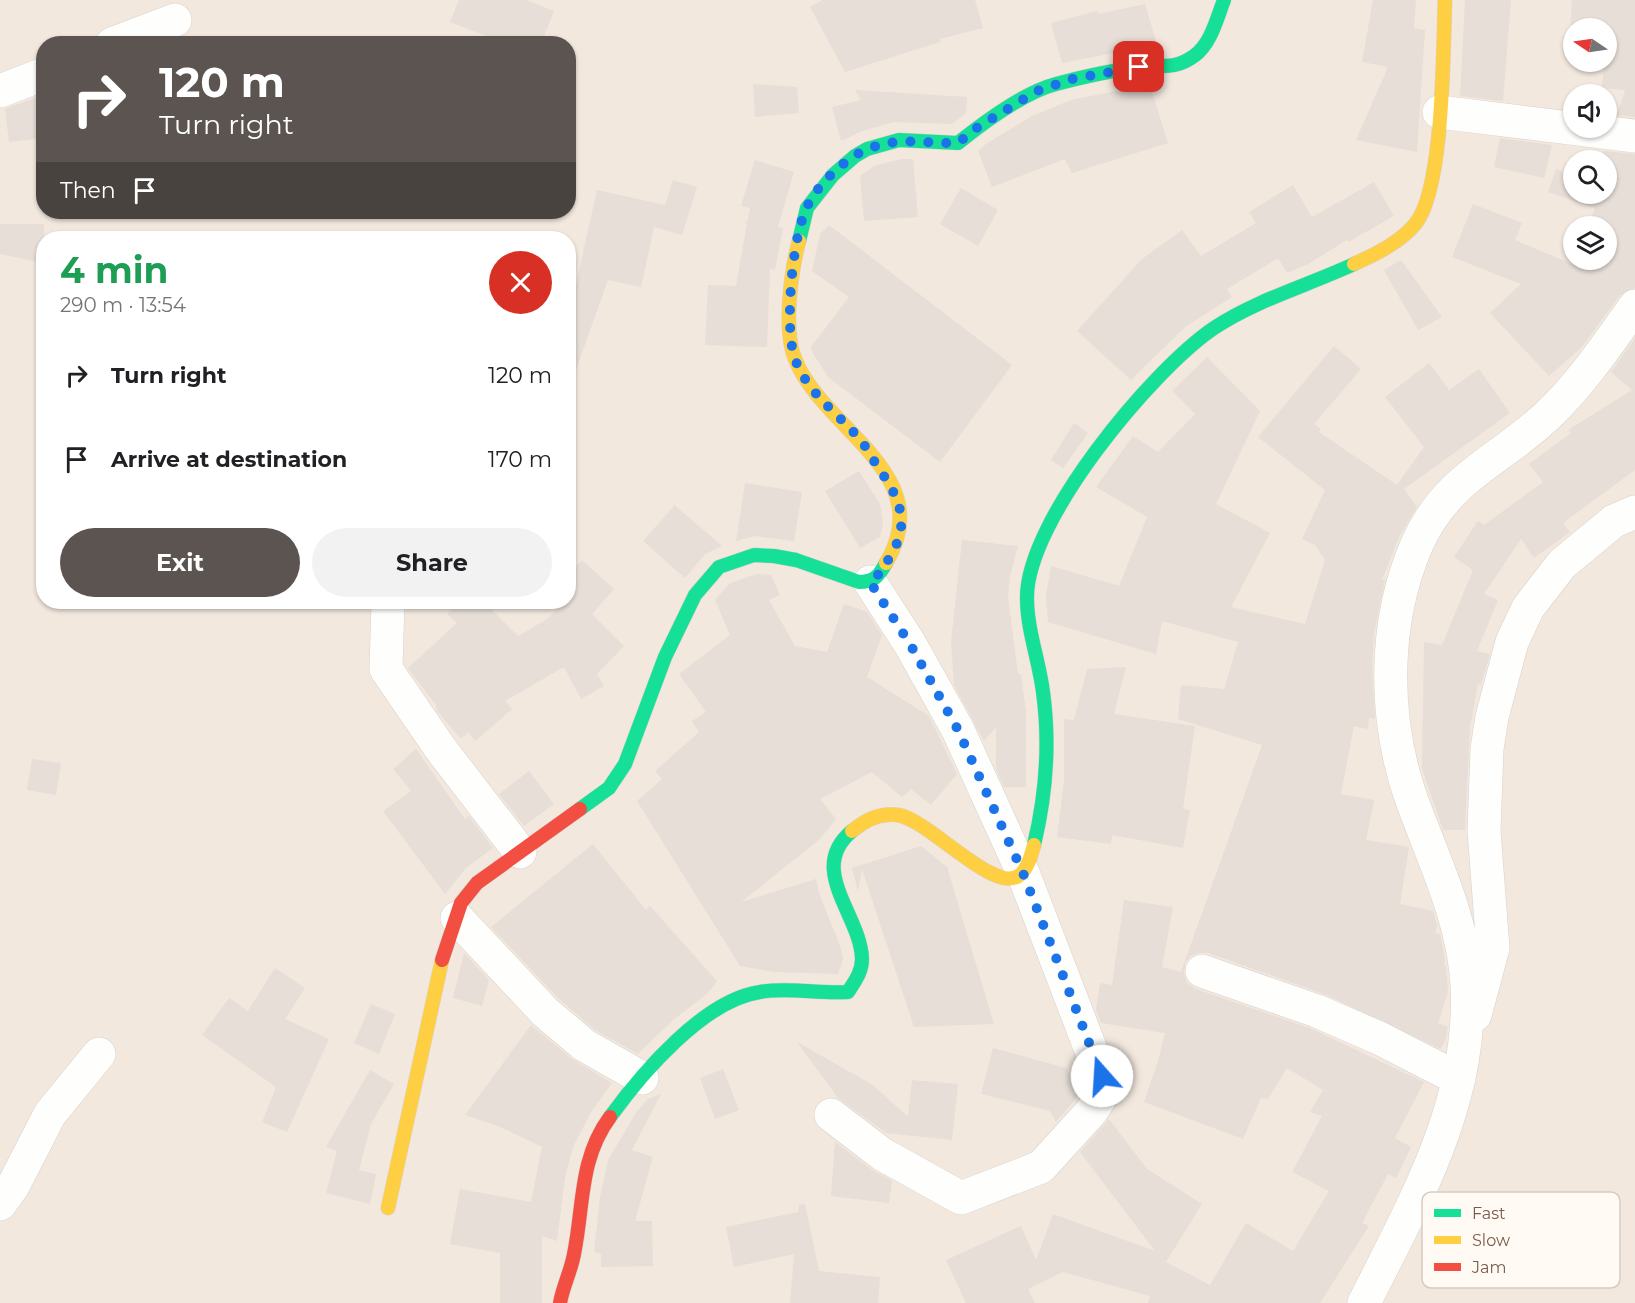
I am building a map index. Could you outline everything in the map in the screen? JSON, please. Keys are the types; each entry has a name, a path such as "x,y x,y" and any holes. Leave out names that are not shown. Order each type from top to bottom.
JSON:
{"street":[{"path":"388,1208 442,961 461,903 468,893 520,852 609,788 618,777 625,764 664,657 695,595 719,567 754,555 795,560 859,582 870,582 879,575 897,545 902,523 897,495 868,449 817,396 803,376 793,353 790,302 795,255 807,207 833,175 867,149 899,140 958,143 975,129 1037,91 1054,84 1139,67 1176,67 1196,55 1208,40 1224,0"},
{"path":"560,1303 574,1253 583,1182 596,1139 642,1078 696,1024 732,1000 765,991 848,992 858,982 863,956 838,891 833,870 836,849 845,836 874,817 902,816 915,822 994,876 1009,880 1017,879 1023,873 1028,864 1040,818 1045,759 1043,687 1027,622 1026,600 1037,548 1084,471 1108,438 1131,408 1184,354 1228,320 1390,246 1418,222 1427,195 1439,112 1445,0"},
{"path":"133,36 175,20"},
{"path":"0,92 36,77"},
{"path":"1439,112 1635,136"},
{"path":"1465,1045 1467,986 1463,949 1452,907 1410,795 1398,751 1390,672 1392,633 1403,583 1429,520 1450,492 1546,417 1584,376 1635,306"},
{"path":"1364,1303 1428,1174 1444,1134 1459,1079 1465,1045 1487,976 1493,948 1484,831 1486,758 1492,717 1512,642 1528,608 1562,564 1614,521 1635,512"},
{"path":"831,1115 882,1154 961,1198 1041,1167 1091,1112 1106,1089 1098,1062 1023,873 958,730 910,644 870,582"},
{"path":"388,609 386,669 440,748 520,852"},
{"path":"457,918 545,1012 576,1038 642,1078"},
{"path":"1202,971 1317,1011 1379,1038 1459,1079"},
{"path":"0,1203 13,1186 50,1114 99,1054"}],"shaded area":[{"path":"0,0 1635,0 1635,1303 0,1303"}],"building":[{"path":"459,0 526,0 554,11 544,36 486,36 450,22"},
{"path":"823,0 975,0 983,28 940,39 940,42 845,72 810,7"},
{"path":"1373,0 1416,0 1414,28 1425,30 1417,152 1356,140 1388,67 1362,62"},
{"path":"1465,0 1511,0 1503,101 1460,96"},
{"path":"1572,0 1635,0 1635,117 1617,115 1625,90 1617,89 1617,84 1602,84 1603,72 1617,72 1617,18 1571,18"},
{"path":"1145,4 1158,48 1135,49 1062,63 1051,23 1097,11 1098,14"},
{"path":"753,84 797,87 799,113 755,117"},
{"path":"1150,86 1168,143 1072,173 1065,159 992,187 978,151 986,144 1032,116 1071,100"},
{"path":"855,90 967,97 966,113 952,124 894,122 862,131 841,141 832,107 861,100"},
{"path":"36,97 36,139 9,142 5,109"},
{"path":"1500,138 1552,145 1544,178 1494,167"},
{"path":"1617,152 1635,154 1635,288 1620,295 1582,347 1549,376 1490,313 1521,284 1452,257 1473,204 1522,223 1515,240 1563,260 1563,270 1617,270 1617,216 1592,216 1595,208 1583,204 1617,204"},
{"path":"901,159 913,159 918,217 864,221 860,176 874,166"},
{"path":"755,160 794,172 778,227 783,228 775,270 770,269 767,347 705,345 708,285 736,286 747,224 742,221 747,222 750,208 741,206"},
{"path":"1556,169 1563,172 1563,197 1548,192"},
{"path":"673,180 697,187 682,235 654,227 641,287 608,280 576,370 576,284 597,190 665,205"},
{"path":"1374,182 1394,216 1348,242 1347,240 1308,264 1287,273 1278,258 1227,289 1232,297 1185,327 1131,380 1077,331 1142,259 1182,230 1201,256 1256,223 1249,212 1293,185 1312,217"},
{"path":"961,188 998,210 978,246 940,224"},
{"path":"0,224 44,224 44,231 36,231 36,261 0,254"},
{"path":"829,225 1012,365 940,462 828,377 812,352 811,347 849,297 812,271 820,234"},
{"path":"1401,260 1442,317 1418,330 1384,270"},
{"path":"1635,338 1635,470 1563,523 1570,532 1534,558 1521,539 1484,594 1498,600 1477,651 1490,654 1481,685 1478,684 1470,727 1465,830 1443,830 1422,769 1424,642 1442,645 1473,570 1454,557 1478,521 1484,525 1543,482 1529,464 1571,433 1568,430 1632,390 1611,372"},
{"path":"1334,346 1361,369 1314,424 1321,429 1319,432 1397,485 1424,447 1385,397 1429,363 1449,390 1479,369 1510,413 1404,489 1417,507 1400,535 1382,580 1385,580 1374,634 1372,669 1375,719 1369,718 1368,729 1354,726 1341,794 1374,800 1366,840 1409,847 1400,904 1433,911 1437,925 1435,933 1440,934 1446,966 1448,992 1438,1023 1448,1027 1446,1038 1441,1049 1324,994 1208,953 1190,956 1185,964 1184,974 1187,983 1196,989 1310,1028 1424,1082 1395,1138 1411,1147 1396,1178 1388,1174 1362,1223 1369,1226 1320,1303 1148,1303 1150,1296 1063,1272 1028,1289 1035,1303 966,1303 946,1260 1021,1226 1036,1260 1053,1214 1155,1251 1080,1152 1109,1119 1147,1169 1202,1204 1166,1262 1210,1285 1246,1223 1293,1251 1329,1191 1292,1172 1322,1116 1310,1112 1323,1090 1287,1068 1268,1099 1261,1098 1243,1139 1144,1102 1165,1033 1101,1023 1096,1010 1100,983 1112,985 1124,900 1173,907 1162,967 1181,972 1262,745 1178,719 1181,685 1224,689 1238,642 1162,621 1156,654 1048,622 1046,596 1051,566 1119,586 1147,517 1096,487 1133,436 1158,452 1195,414 1172,391 1207,357 1260,411 1216,504 1270,533 1231,607 1305,624 1325,560 1315,545 1302,539 1325,490 1258,437"},
{"path":"1074,423 1088,433 1063,468 1051,460"},
{"path":"859,471 880,504 883,523 880,537 860,548 825,491"},
{"path":"745,483 802,492 794,541 755,536 736,541"},
{"path":"672,503 722,546 705,554 685,578 643,541 674,506"},
{"path":"962,540 1018,546 1010,576 1008,597 1018,674 1021,674 1026,712 1026,787 1004,787 996,769 996,727 984,741 954,685 951,642"},
{"path":"582,560 614,589 592,614 624,646 597,674 604,686 581,699 564,667 505,701 512,709 475,741 468,732 461,739 437,711 436,705 408,668 457,623 447,614 452,609 491,609 518,636 547,619 557,609 576,609 576,566"},
{"path":"757,574 771,575 780,595 769,600 795,646 827,652 844,604 867,612 882,635 867,677 929,716 957,774 931,805 911,789 902,797 872,772 820,799 836,819 820,839 741,902 816,879 819,893 840,946 843,959 838,974 774,972 740,966 637,801 662,779 655,771 699,732 692,721 706,712 679,674 730,635 715,600 730,583"},
{"path":"1126,667 1114,714 1195,726 1183,809 1190,810 1183,848 1112,835 1111,844 1057,837 1064,780 1064,719 1074,720 1087,669"},
{"path":"416,749 465,819 469,816 493,848 466,868 445,894 383,811 411,791 393,769"},
{"path":"32,759 61,763 56,795 27,790"},
{"path":"529,771 554,804 524,826 499,794"},
{"path":"593,844 646,910 650,906 717,981 708,993 673,1020 638,1054 595,1030 558,998 491,927"},
{"path":"921,846 947,867 994,1024 914,1027 862,869 858,891 852,868"},
{"path":"464,953 489,980 482,1006 453,998"},
{"path":"275,968 305,988 285,1019 329,1039 287,1132 262,1122 276,1087 202,1035 229,998 248,1011"},
{"path":"371,1004 395,1014 379,1054 354,1043"},
{"path":"531,1025 572,1059 612,1083 591,1112 573,1147 565,1177 557,1241 542,1236 542,1303 500,1303 500,1253 450,1244 460,1189 531,1202 542,1147 503,1128 465,1115"},
{"path":"797,1042 873,1085 908,1117 912,1080 958,1084 952,1140 886,1133 838,1098"},
{"path":"993,1048 1066,1068 1081,1093 1056,1122 1050,1111 981,1094"},
{"path":"723,1069 739,1110 715,1119 700,1078"},
{"path":"370,1070 394,1084 371,1124 359,1170 376,1174 370,1204 326,1193 337,1151 326,1147"},
{"path":"661,1094 632,1150 653,1157 635,1221 652,1221 653,1266 601,1267 601,1254 594,1252 600,1197 608,1160 637,1111 648,1099"},
{"path":"835,1142 871,1169 892,1181 889,1203 831,1196"},
{"path":"805,1204 819,1271 880,1277 878,1303 790,1303 794,1254 734,1267 726,1227 798,1212 799,1205"}],"traffic: fast":[{"path":"799,241 807,208 833,175 867,149 899,140 958,143 1005,109 1044,88 1117,70 1180,64 1194,56 1205,45 1224,0"},
{"path":"1034,845 1044,788 1046,730 1043,692 1029,622 1027,598 1032,566 1047,529 1069,490 1097,450 1158,377 1188,349 1214,328 1247,309 1354,264"},
{"path":"580,809 609,788 625,764 665,657 695,595 719,567 754,555 774,556 796,560 859,582 869,581 876,577 886,563"},
{"path":"610,1117 657,1060 696,1023 717,1009 739,998 760,992 782,990 848,992 856,980 862,959 854,926 839,893 834,861 839,846 852,831"}],"traffic: slow":[{"path":"1354,264 1396,242 1416,223 1425,205 1437,150 1445,0"},
{"path":"799,241 789,300 791,347 809,385 871,454 888,478 898,504 899,532 886,563"},
{"path":"852,831 873,818 891,814 898,815 927,830 980,867 996,876 1010,879 1024,871 1034,845"},
{"path":"388,1208 442,960"}],"traffic: jam":[{"path":"442,960 461,903 477,883 580,809"},
{"path":"560,1303 574,1254 588,1166 600,1133 610,1117"}],"route":[{"path":"1102,1076 1023,873 958,730 910,644 870,582 879,575 897,545 902,523 897,495 857,435 817,396 803,376 791,346 790,302 795,255 807,207 833,175 855,156 867,149 899,140 958,143 975,129 1037,91 1072,79 1139,67"}]}
